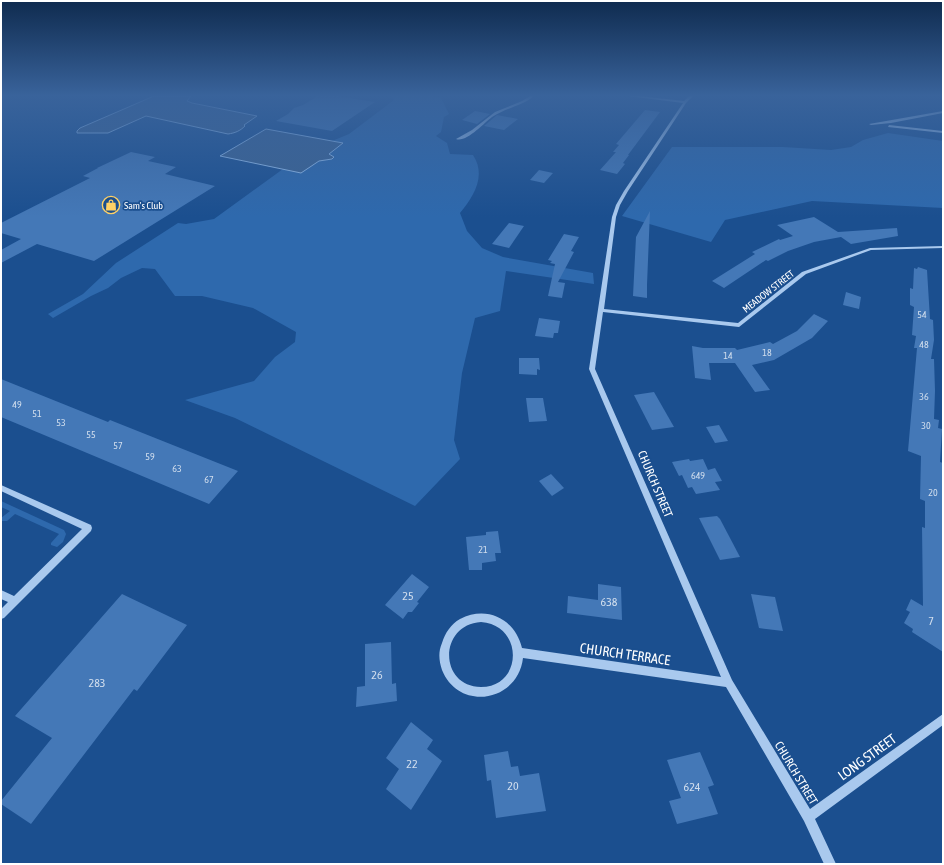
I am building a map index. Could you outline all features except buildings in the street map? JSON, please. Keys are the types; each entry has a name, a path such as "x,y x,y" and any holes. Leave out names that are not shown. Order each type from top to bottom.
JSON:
{"street":[{"path":"458,139 464,136"},
{"name":"CHURCH STREET","path":"663,136 618,205 611,231 592,369 729,683 808,817 830,864"},
{"name":"MEADOW STREET","path":"601,310 739,325 804,273 870,249 943,247"},
{"path":"1,488 88,528 1,615"},
{"path":"1,594 15,601"},
{"path":"475,617 487,617 508,629 514,640 517,652 516,665 511,676 503,685 492,691 480,692 468,690 457,683 449,674 445,662 444,650 447,639 454,628 463,621 475,617"},
{"name":"CHURCH TERRACE","path":"517,652 729,683"},
{"name":"LONG STREET","path":"808,817 943,719"}],"shaded area":[{"path":"253,136 307,136 343,143 329,154 334,157 332,159 319,161 301,173 220,156"},
{"path":"343,136 437,136 447,143 450,154 473,155 477,163 479,171 477,186 460,213 467,231 482,248 503,257 593,273 594,284 506,271 500,311 475,318 462,373 454,440 460,459 415,506 235,418 185,400 254,381 275,357 295,342 296,332 253,308 202,296 175,296 155,269 142,268 121,278 108,288 53,318 48,314 83,294 116,263 178,223 186,224 214,219 283,169 301,173 319,161 332,159 328,154 343,143 332,141"},
{"path":"876,136 911,136 943,141 943,208 812,201 725,220 711,242 622,216 672,147 783,147 831,150 851,147 863,140"},
{"path":"1,501 64,530 66,534 63,542 57,547 51,545 59,534 15,514 7,521 1,521 1,518 10,511 1,507"}],"place":[{"name":"Sam's Club","path":"111,205"}]}
